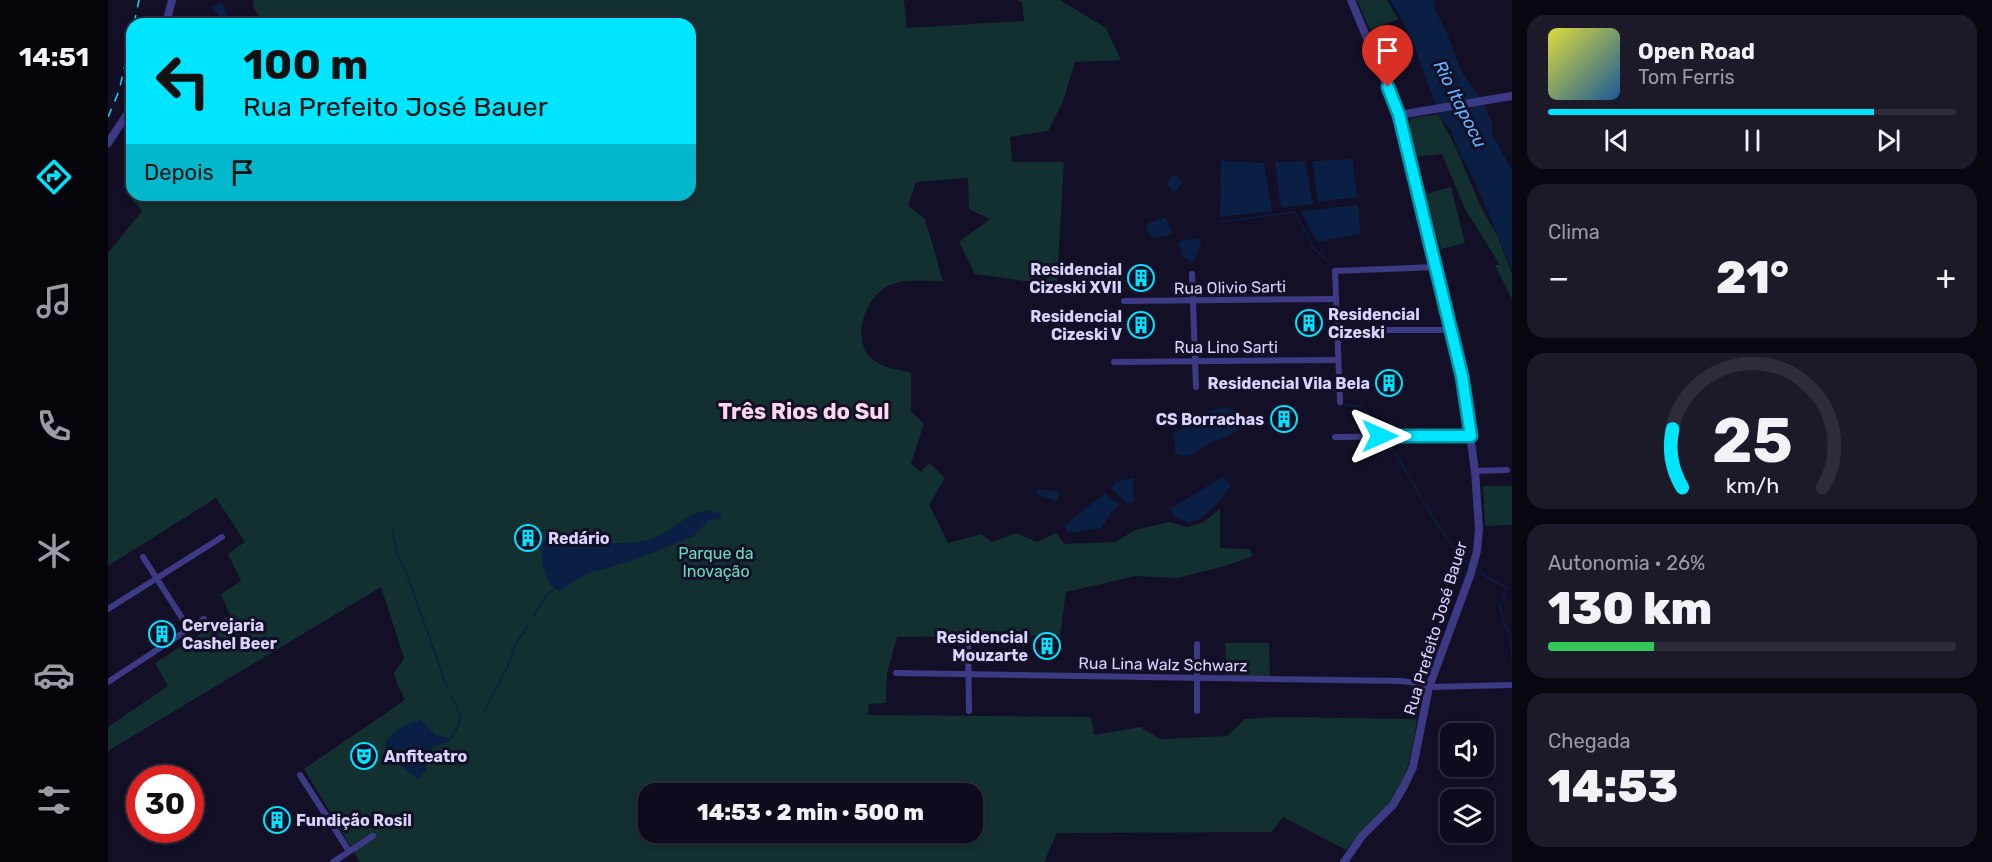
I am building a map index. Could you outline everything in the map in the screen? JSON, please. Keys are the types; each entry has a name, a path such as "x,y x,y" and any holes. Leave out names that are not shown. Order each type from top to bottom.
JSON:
{"street":[{"path":"168,18 172,0"},
{"name":"Rua Prefeito José Bauer","path":"1344,862 1362,836 1393,805 1413,767 1429,687 1471,573 1477,551 1479,530 1475,471 1462,376 1436,267 1399,115 1351,0"},
{"path":"1399,115 1509,97"},
{"path":"108,144 126,116"},
{"path":"1340,402 1335,271 1436,267"},
{"path":"1192,274 1196,387"},
{"name":"Rua Olivio Sarti","path":"1124,302 1336,299"},
{"path":"1385,330 1451,330"},
{"name":"Rua Lino Sarti","path":"1114,362 1338,360"},
{"path":"1335,436 1471,436"},
{"path":"1475,471 1508,470"},
{"path":"108,609 222,537"},
{"path":"143,557 189,629"},
{"path":"108,682 204,619"},
{"path":"968,638 969,711"},
{"path":"1197,644 1197,711"},
{"name":"Rua Lina Walz Schwarz","path":"896,674 1401,681 1429,687 1512,686"},
{"path":"300,775 349,851"},
{"path":"333,862 373,836"}],"green space":[{"name":"Parque da Inovação","path":"253,0 904,0 907,28 1024,21 1022,3 1017,0 1060,0 1106,28 1121,60 1075,62 1063,101 1048,131 1010,137 1012,162 1064,162 1057,281 1025,281 975,274 959,242 990,219 969,209 968,178 916,182 908,206 925,219 943,281 901,282 880,291 873,299 863,319 862,340 865,350 875,361 911,373 911,412 924,423 911,464 921,472 929,463 945,478 929,505 948,543 981,534 992,542 1016,533 1037,542 1056,533 1065,544 1116,542 1135,530 1169,522 1187,527 1202,523 1220,509 1220,548 1249,549 1253,556 1178,578 1135,576 1066,592 1060,635 897,637 887,673 886,703 869,704 868,715 1091,717 1094,735 1140,727 1160,739 1227,736 1245,719 1277,717 1417,719 1411,752 1396,793 1380,814 1346,850 1283,817 1271,832 1057,833 1044,862 360,862 304,769 405,700 394,673 404,658 381,587 108,751 108,727 168,686 155,663 230,615 221,594 241,581 228,554 245,542 216,498 108,566 108,253 142,211 133,201 696,201 696,18 260,18 254,8"},
{"path":"1357,0 1387,0 1398,19 1370,30"},
{"path":"1438,114 1456,148 1480,205 1497,235 1512,273 1512,299 1495,265 1500,265 1465,209 1442,154 1416,157 1409,125 1412,118"},
{"path":"1451,187 1465,243 1441,249 1426,194"},
{"path":"1483,486 1512,486 1512,525 1485,526"},
{"path":"1225,643 1269,643 1270,677 1226,675"}],"water":[{"name":"Rio Itapocu","path":"1390,0 1433,0 1461,71 1485,106 1492,123 1492,135 1512,170 1512,270 1451,130 1440,117 1414,45"},
{"path":"222,2 229,18 219,16 211,7"},
{"path":"1352,159 1357,197 1318,202 1312,161"},
{"path":"1221,161 1264,163 1272,211 1220,217"},
{"path":"1305,161 1313,204 1281,208 1275,162"},
{"path":"1174,174 1182,182 1178,190 1173,192 1167,180"},
{"path":"1358,205 1361,234 1317,242 1301,211"},
{"path":"1166,217 1172,233 1152,238 1146,229 1149,223"},
{"path":"1202,239 1194,262 1183,257 1179,244 1182,240"},
{"path":"1225,407 1233,411 1240,420 1241,423 1236,432 1191,455 1181,456 1175,453 1174,434 1210,411"},
{"path":"1223,477 1231,486 1200,519 1187,522 1173,517 1171,508"},
{"path":"1133,478 1134,500 1132,504 1127,503 1111,489 1116,482"},
{"path":"1039,489 1060,492 1057,501 1036,494"},
{"path":"1105,493 1120,505 1113,510 1101,528 1069,533 1064,526"},
{"path":"709,510 721,513 721,519 709,520 694,536 632,561 586,574 560,591 549,583 546,577 542,562 541,540 557,536 596,543 643,541 660,535 692,515"},
{"path":"421,720 436,735 451,738 449,742 435,746 426,754 426,771 418,779 395,761 385,744 387,739 400,728"}],"waterway":[{"path":"1219,222 1295,212 1314,249 1329,262"},
{"path":"1341,405 1362,406 1382,433"},
{"path":"1386,440 1435,521 1470,565"},
{"path":"392,529 397,555 405,569 447,687"},
{"path":"1479,572 1507,588 1500,606 1504,623 1510,633 1512,659"},
{"path":"533,616 546,596 554,589"},
{"path":"484,711 507,668 516,643 528,626"},
{"path":"451,738 460,722 458,709 452,697"}],"railway":[{"path":"135,18 139,0"},
{"path":"108,117 119,91 126,60"}],"place":[{"name":"Residencial Cizeski XVII","path":"1141,278"},
{"name":"Residencial Cizeski","path":"1309,323"},
{"name":"Residencial Cizeski V","path":"1141,325"},
{"name":"Residencial Vila Bela","path":"1389,383"},
{"name":"CS Borrachas","path":"1284,419"},
{"name":"Redário","path":"528,538"},
{"name":"Cervejaria Cashel Beer","path":"162,634"},
{"name":"Residencial Mouzarte","path":"1047,646"},
{"name":"Anfiteatro","path":"364,756"},
{"name":"Fundição Rosil","path":"277,820"}],"district":[{"name":"Três Rios do Sul","path":"804,411"}],"route":[{"path":"1380,436 1471,436 1457,354 1399,115 1388,87"}]}
